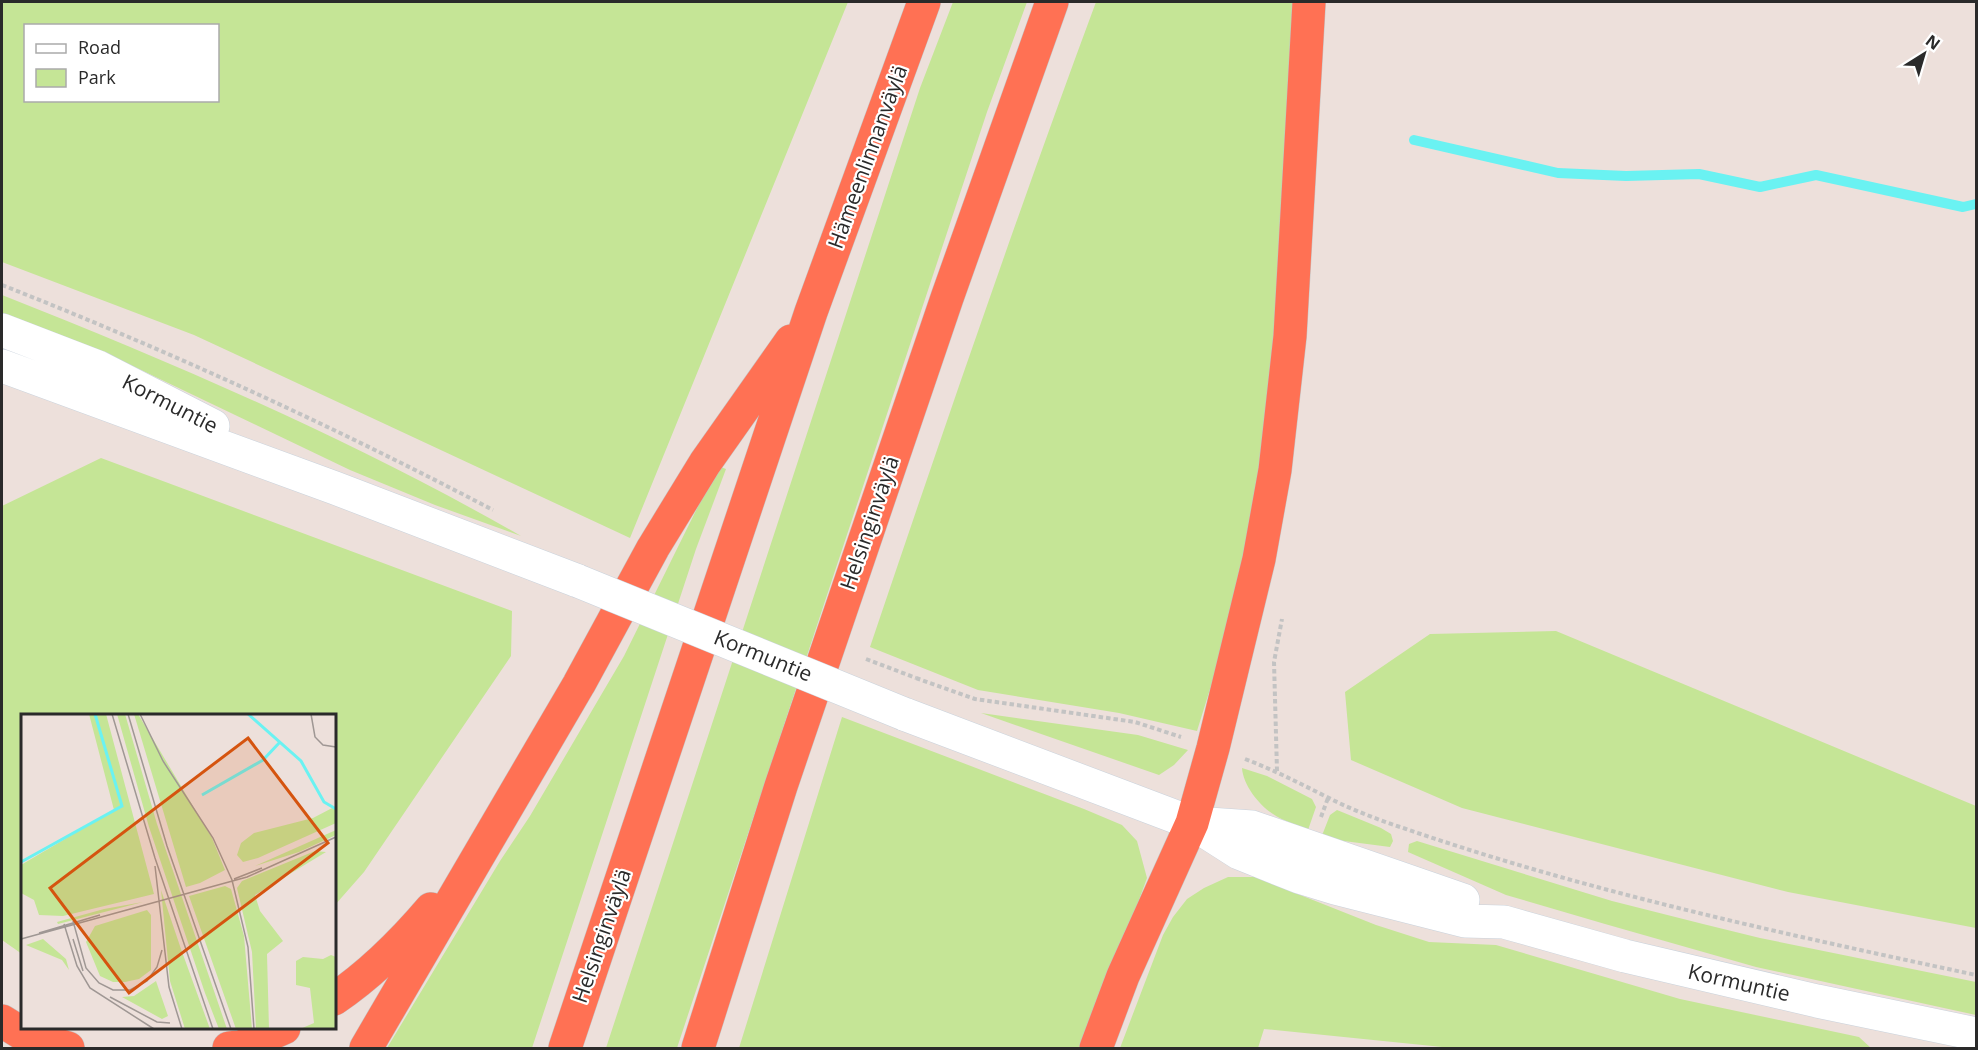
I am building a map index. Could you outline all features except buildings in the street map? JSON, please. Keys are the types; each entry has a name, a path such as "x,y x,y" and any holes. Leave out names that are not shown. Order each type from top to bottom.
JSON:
{"highway":[{"name":"Hämeenlinnanväylä","path":"811,312 924,2"},
{"name":"Helsinginväylä","path":"698,1048 785,775 947,298 1052,2"},
{"path":"1096,1048 1123,976 1192,823 1213,748 1259,559 1275,470 1290,336 1309,2"},
{"path":"366,1048 485,846 653,548 705,463 811,312"},
{"name":"Helsinginväylä","path":"565,1048 811,312"},
{"path":"336,998 357,983 406,938 485,846"},
{"path":"2,1021 23,1034 68,1048"},
{"path":"229,1048 243,1046 282,1029"}],"street":[{"name":"Kormuntie","path":"2,330 98,367 335,488"},
{"name":"Kormuntie","path":"2,366 335,488 578,581 904,714 1192,823 1252,827 1471,903 1504,922 1625,956 1817,1001 1977,1034"}],"path":[{"path":"2,285 112,329 270,399 499,513"},
{"path":"1277,771 1274,662 1282,617"},
{"path":"916,678 975,699 1135,722 1277,771 1363,814 1532,868 1762,929 1977,975"}],"green space":[{"path":"2,2 848,2 630,538 194,335 2,262"},
{"path":"953,2 1027,2 987,112 677,1048 606,1048 920,88"},
{"path":"1096,2 1295,2 1278,284 1264,460 1237,602 1197,731 1119,713 978,690 870,647 981,323"},
{"path":"2,295 200,377 331,436 521,536 435,505 350,470 118,359 2,316"},
{"path":"101,458 512,611 511,656 364,872 336,904 336,714 21,714 21,953 2,940 2,506"},
{"path":"718,466 726,469 696,549 532,1048 387,1048 500,861 530,816 624,656"},
{"path":"1556,631 1976,806 1976,928 1788,892 1462,808 1351,760 1345,692 1430,634"},
{"path":"981,713 1138,735 1188,750 1174,765 1159,775"},
{"path":"842,717 1084,809 1122,825 1137,841 1147,878 1085,1048 739,1048"},
{"path":"1242,768 1267,776 1312,799 1316,807 1308,830 1286,821 1262,805 1245,781"},
{"path":"1337,810 1391,834 1393,841 1390,847 1321,838 1330,815"},
{"path":"1417,841 1612,901 1703,924 1760,938 1976,982 1976,1015 1756,967 1506,895 1408,852 1409,844"},
{"path":"1228,877 1255,877 1376,925 1429,942 1496,945 1680,999 1859,1037 1871,1048 1452,1048 1264,1029 1258,1048 1120,1048 1163,935 1173,917 1187,899"}],"waterway":[{"path":"1414,140 1558,173 1626,176 1699,174 1760,187 1816,175 1963,207 1976,204"}]}
